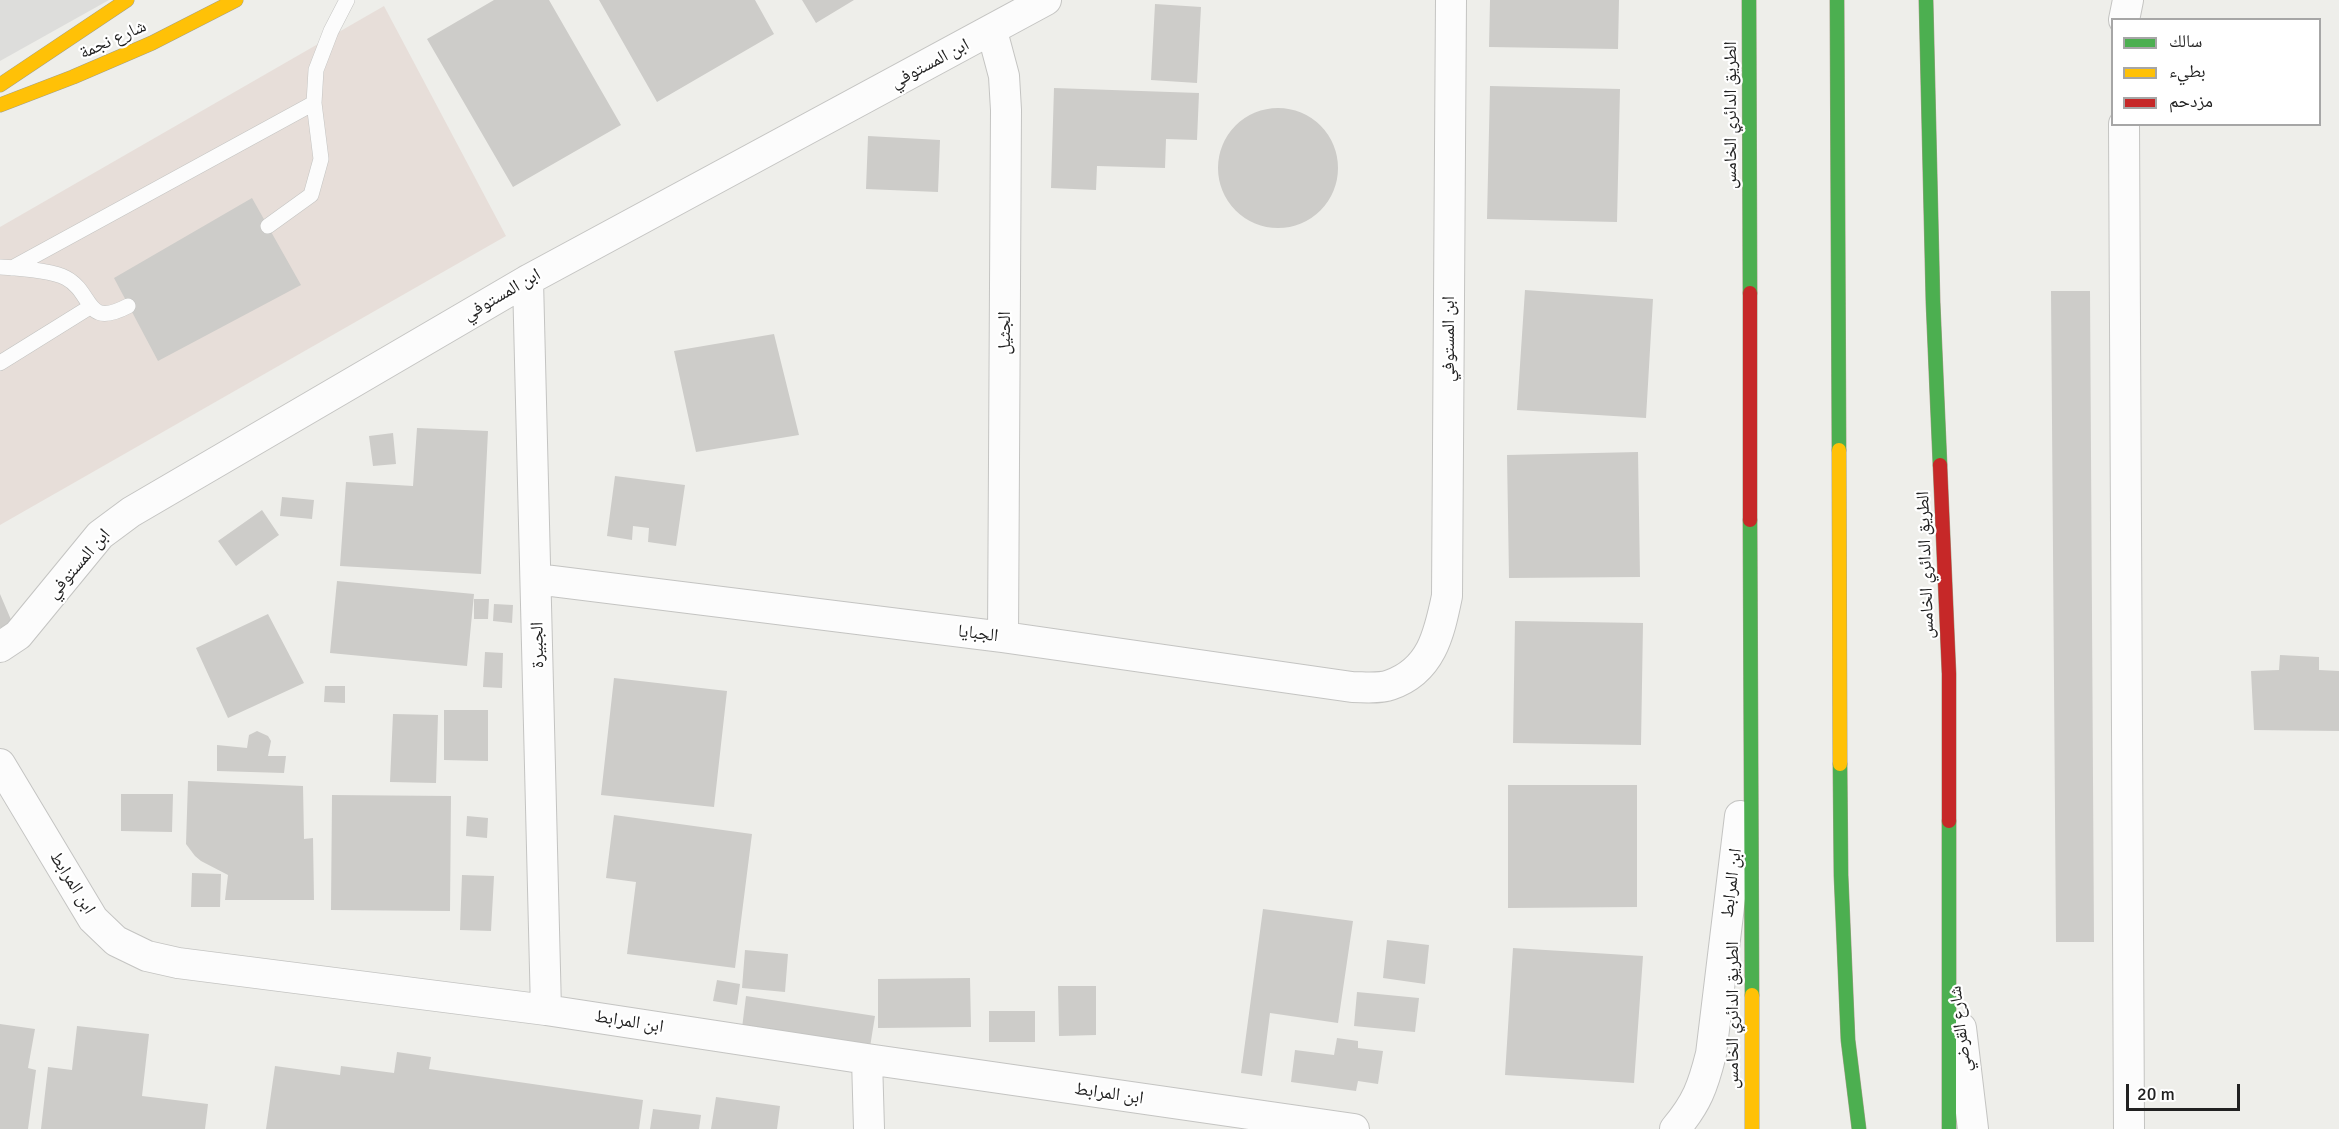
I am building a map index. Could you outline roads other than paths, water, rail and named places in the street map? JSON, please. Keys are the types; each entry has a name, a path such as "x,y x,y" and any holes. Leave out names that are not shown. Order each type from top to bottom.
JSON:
{"main road":[{"path":"0,85 127,0"},
{"name":"شارع نجمة","path":"0,105 73,78 152,43 236,0"},
{"name":"الطريق الدائري الخامس","path":"1749,0 1749,736 1752,1129"},
{"path":"1837,0 1841,875 1848,1040 1859,1129"},
{"name":"الطريق الدائري الخامس","path":"1926,0 1933,302 1949,674 1949,1129"}],"street":[{"name":"ابن المستوفي","path":"0,646 18,635 100,535 131,512 528,280 1046,0"},
{"name":"ابن المستوفي","path":"1417,672 1439,636 1447,596 1451,0"},
{"path":"2124,18 2128,0"},
{"name":"الجثيل","path":"992,31 1004,76 1006,110 1003,637"},
{"path":"2124,126 2129,1129"},
{"name":"الجبيرة","path":"528,280 546,1010"},
{"name":"الجبايا","path":"536,579 1003,637 1352,687 1388,686 1417,672"},
{"name":"ابن المرابط","path":"1675,1129 1693,1108 1711,1054 1749,736"},
{"name":"ابن المرابط","path":"0,764 93,919 117,942 147,956 178,963 546,1010 1354,1129"},
{"name":"شارع القرضي","path":"1949,929 1972,1129"},
{"path":"867,1059 869,1129"}],"lane":[{"path":"268,226 311,195 321,159 314,103 316,70 331,31 347,0"},
{"path":"6,267 314,103"},
{"path":"6,267 65,277 78,287 90,307 100,314 118,312 128,306"},
{"path":"0,363 90,307"}]}
